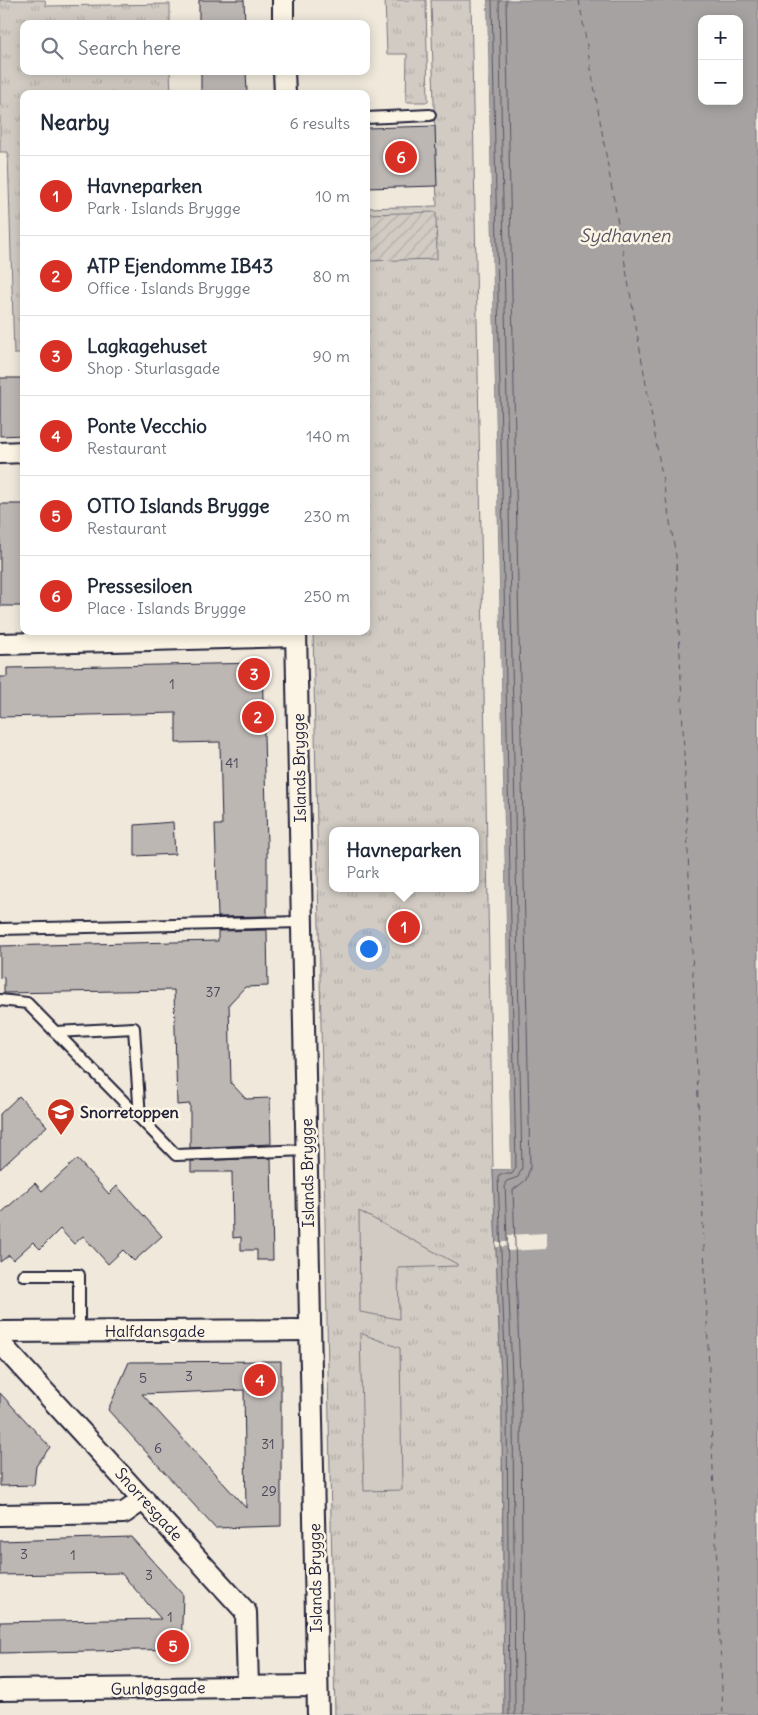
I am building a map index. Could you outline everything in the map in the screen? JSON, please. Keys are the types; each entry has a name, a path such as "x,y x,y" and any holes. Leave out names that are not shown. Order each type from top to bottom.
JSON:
{"street":[{"path":"283,0 283,20"},
{"path":"284,75 285,90"},
{"path":"0,453 20,452"},
{"path":"0,644 266,635"},
{"name":"Islands Brygge","path":"296,635 318,1715"},
{"name":"Halfdansgade","path":"0,1332 310,1330"},
{"name":"Snorresgade","path":"0,1342 246,1612 248,1686"},
{"path":"0,1516 124,1513 144,1499"},
{"name":"Gunløgsgade","path":"0,1690 317,1686"}],"lane":[{"path":"370,118 430,115"},
{"path":"0,930 302,922"},
{"path":"0,1000 27,1003 176,1156 306,1150"},
{"path":"55,1032 134,1028 140,1118"},
{"path":"23,1275 79,1275 79,1332"}],"green space":[{"path":"0,0 45,0 46,6 170,4 170,20 20,20 20,75 170,75 171,90 20,90 20,354 14,354 8,152 0,152"},
{"path":"385,0 426,0 428,102 406,102 407,54 387,54"},
{"path":"431,0 471,0 493,1169 502,1406 504,1715 335,1715 313,635 370,635 370,208 437,206"},
{"path":"436,212 437,259 370,261 370,214"},
{"path":"359,1211 457,1264 457,1266 398,1268 399,1319 360,1312"},
{"path":"360,1333 400,1348 402,1490 364,1491"}],"water":[{"name":"Sydhavnen","path":"487,0 758,0 758,1715 504,1715 502,1406 493,1169 511,1169"}],"pier":[{"path":"485,0 487,0 511,1169 493,1169 493,1167 508,1167"},
{"path":"546,1233 546,1249 508,1251 508,1246 496,1247 496,1242 508,1242 508,1235"}],"building":[{"path":"199,0 244,0 245,20 199,20"},
{"path":"201,75 246,75 247,90 201,90"},
{"path":"435,126 437,186 370,188 370,128"},
{"path":"0,378 20,378 20,435 0,436"},
{"path":"0,504 20,504 20,606 0,606"},
{"path":"262,663 267,916 218,917 215,825 222,825 220,742 176,743 176,713 0,717 0,677 7,677 7,668"},
{"path":"173,822 175,854 135,856 135,825"},
{"path":"267,930 268,986 245,987 229,1004 231,1083 246,1099 270,1098 271,1144 190,1148 190,1104 177,1105 174,990 4,993 4,977 0,978 0,946 218,941 218,931"},
{"path":"19,1096 47,1126 0,1169 0,1114"},
{"path":"271,1158 273,1260 257,1260 257,1250 241,1250 241,1237 233,1238 232,1172 191,1172 191,1161"},
{"path":"77,1159 109,1194 117,1186 162,1236 134,1261 123,1250 108,1264 83,1236 74,1244 60,1229 40,1249 33,1242 13,1260 9,1255 0,1262 0,1214 35,1183 42,1191"},
{"path":"281,1361 281,1526 215,1528 108,1410 129,1362","holes":["244,1390 246,1508 142,1394"]},
{"path":"0,1393 50,1447 36,1466 34,1485 0,1486"},
{"path":"131,1537 183,1595 181,1649 0,1653 0,1622 161,1619 121,1573 0,1575 0,1541"}],"ferry route":[{"path":"579,0 676,556 723,1715"}],"place":[{"name":"Pressesiloen","path":"401,157"},
{"name":"Lagkagehuset","path":"254,674"},
{"name":"ATP Ejendomme IB43","path":"258,717"},
{"name":"Havneparken","path":"404,927"},
{"name":"Snorretoppen","path":"61,1136"},
{"name":"Ponte Vecchio","path":"260,1380"},
{"name":"OTTO Islands Brygge","path":"173,1646"}]}
